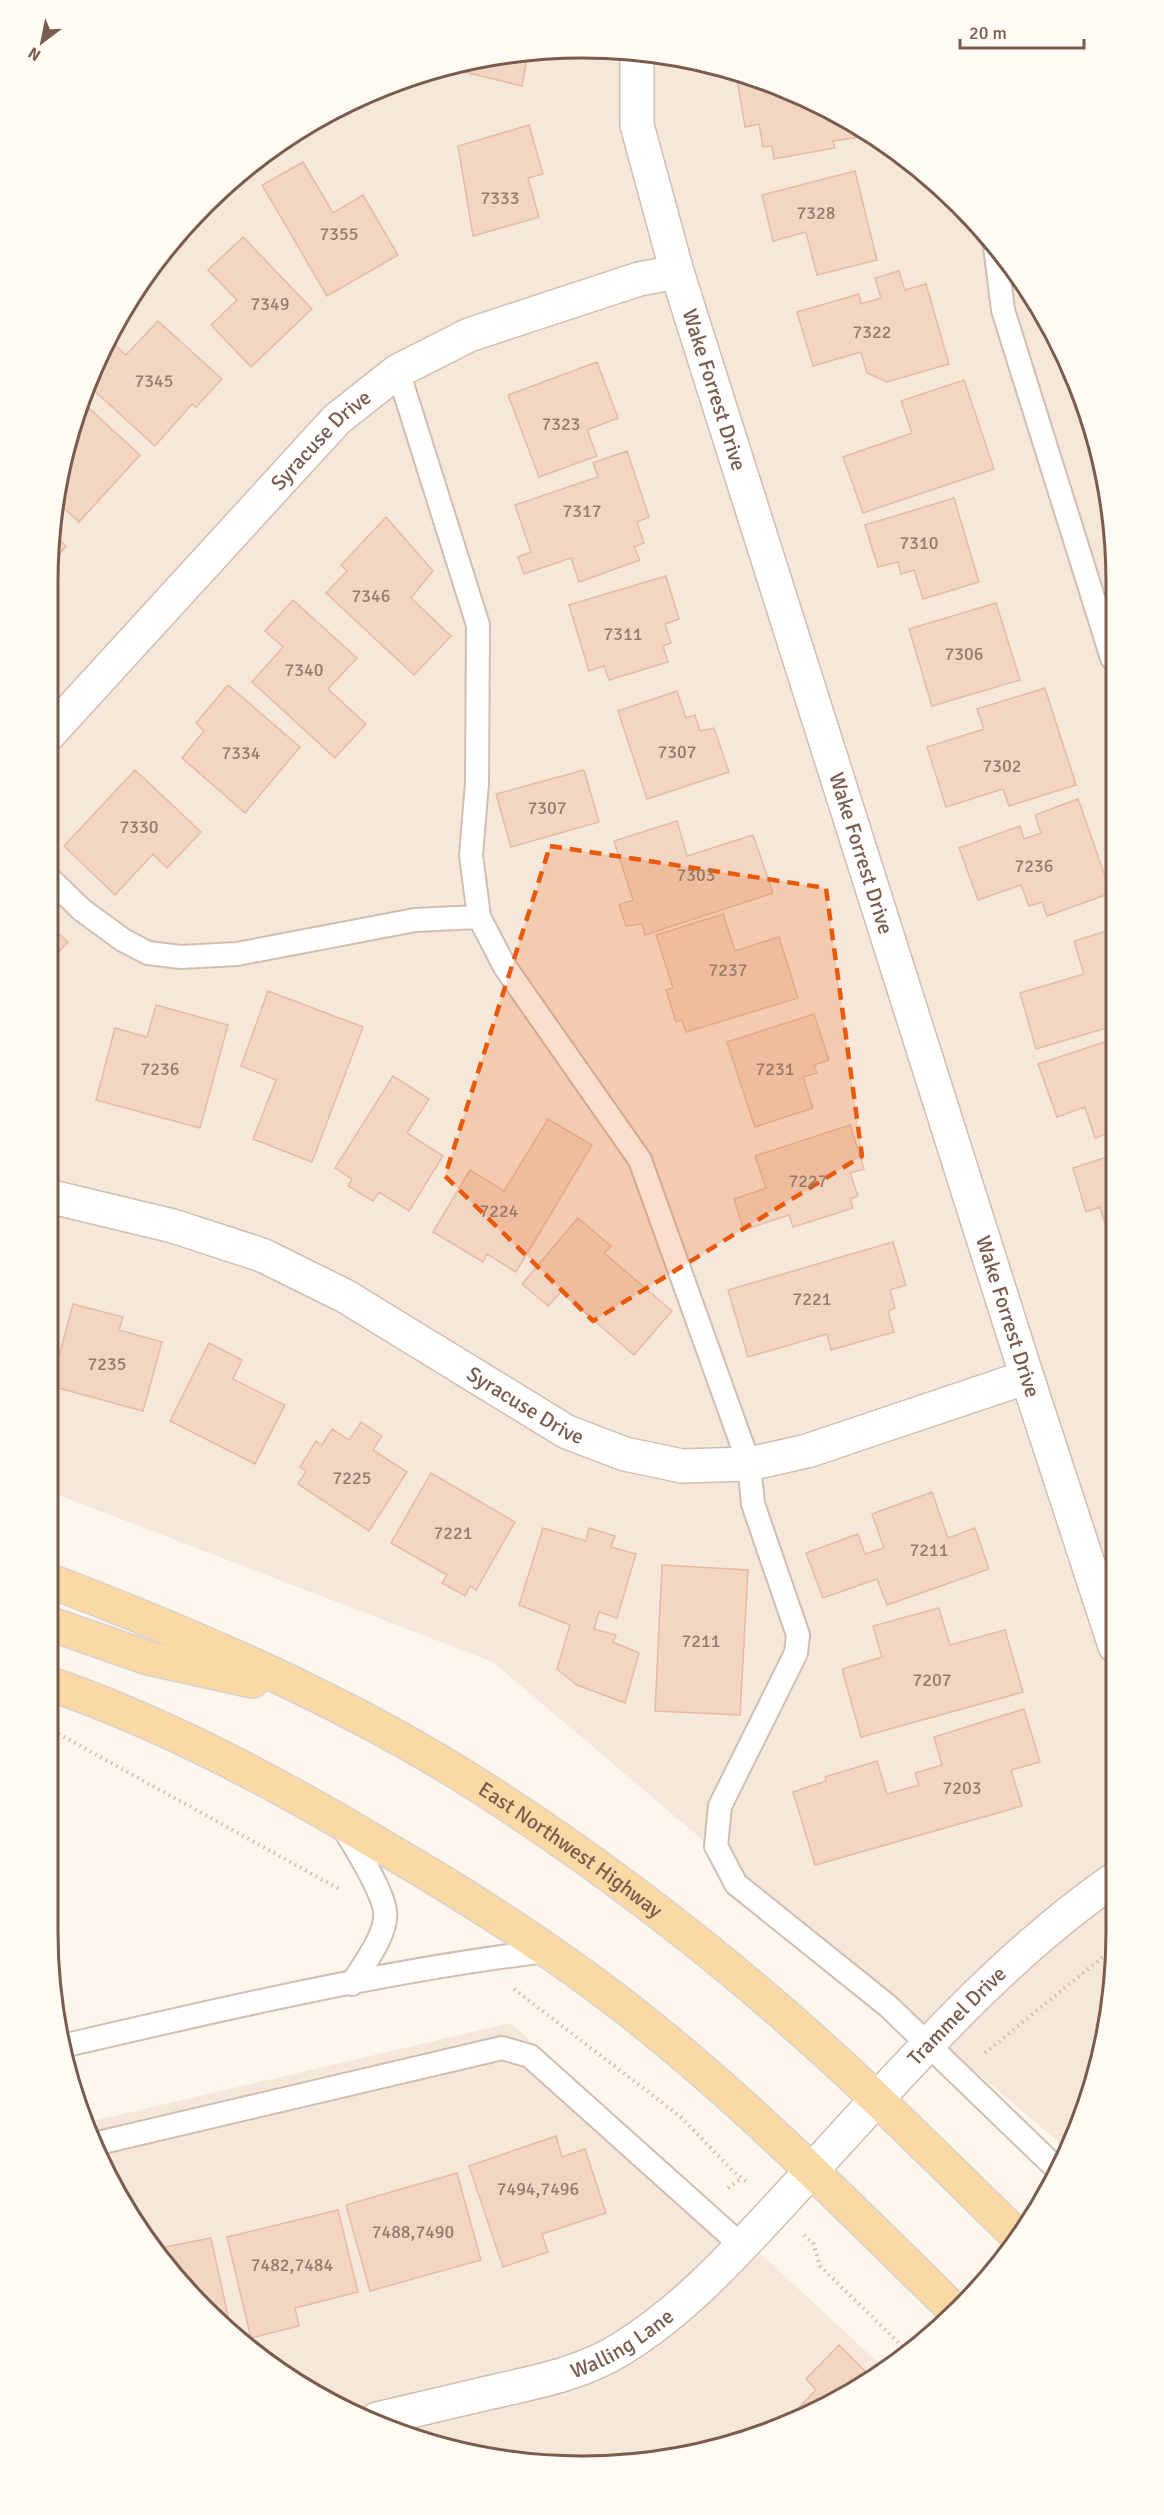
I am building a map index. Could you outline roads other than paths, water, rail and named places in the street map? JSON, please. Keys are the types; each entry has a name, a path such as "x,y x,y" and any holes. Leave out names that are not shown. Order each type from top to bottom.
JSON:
{"main road":[{"name":"East Northwest Highway","path":"58,1584 118,1606 312,1693 384,1731 489,1792 568,1847 761,1995 877,2101 1012,2231"},
{"path":"58,1626 148,1658 312,1693"},
{"path":"58,1687 174,1735 340,1820 498,1915 620,2004 777,2137 949,2305"}],"street":[{"name":"Wake Forrest Drive","path":"637,62 637,125 677,272 1027,1377 1106,1618"},
{"name":"Syracuse Drive","path":"58,724 337,419 398,371 469,334 639,279 677,272"},
{"name":"Syracuse Drive","path":"58,1198 173,1226 262,1255 345,1296 490,1387 567,1432 625,1454 682,1466 749,1464 807,1451 1027,1377"},
{"name":"Trammel Drive","path":"811,2170 928,2045 1028,1948 1106,1885"},
{"name":"Walling Lane","path":"383,2418 556,2378 621,2350 682,2303 742,2246 811,2170"}],"lane":[{"path":"997,263 1003,310 1106,639"},
{"path":"398,371 478,626 477,783 471,855 479,917 505,967 639,1160 749,1464 753,1504 798,1635 796,1653 720,1806 716,1846 736,1884 888,2006 1052,2164"},
{"path":"58,887 82,910 123,940 148,953 181,957 237,954 415,920 479,917"},
{"path":"340,1820 367,1866 385,1912 378,1940 351,1984"},
{"path":"71,2044 303,1990 351,1984 465,1961 546,1951"},
{"path":"102,2142 502,2048 530,2056 742,2246"}]}
